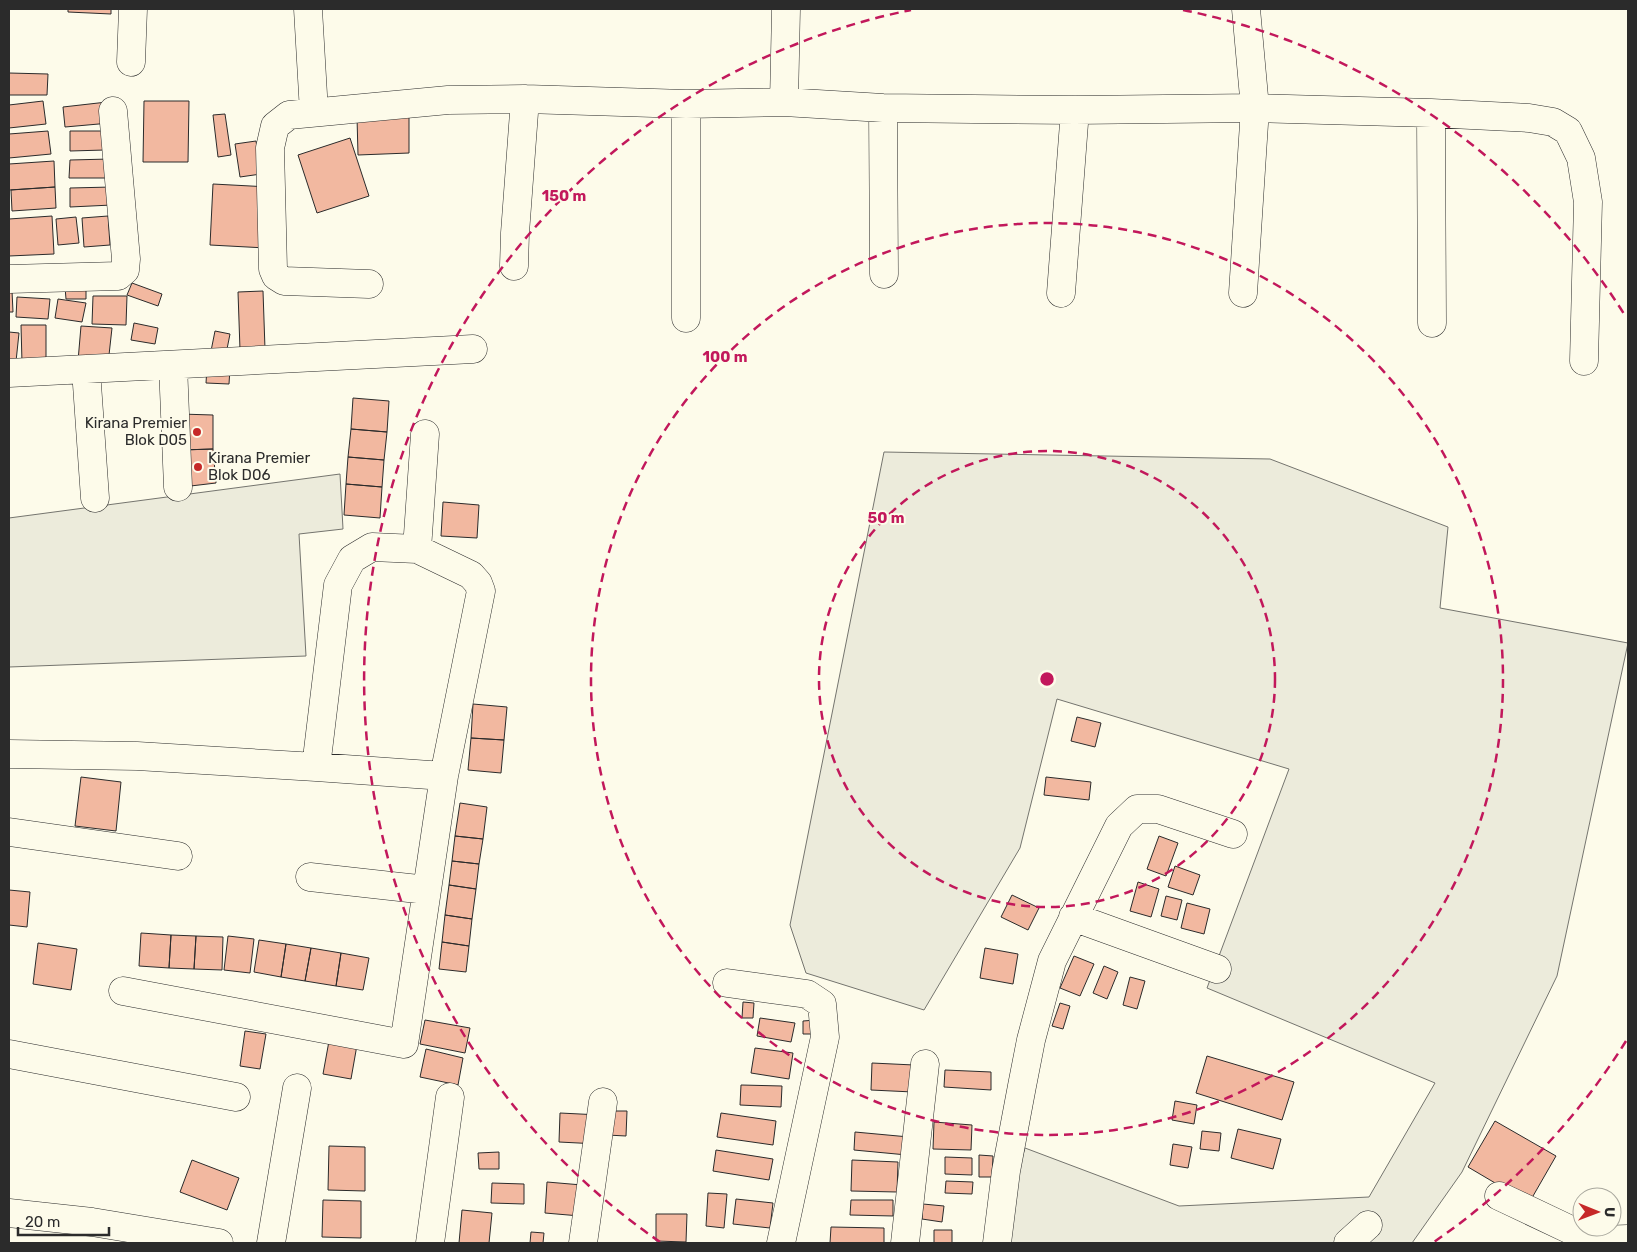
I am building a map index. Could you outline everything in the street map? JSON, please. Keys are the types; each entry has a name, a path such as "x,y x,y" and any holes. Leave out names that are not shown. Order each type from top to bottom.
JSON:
{"street":[{"path":"131,62 133,9"},
{"path":"308,9 314,112"},
{"path":"784,102 786,9"},
{"path":"1243,293 1255,108 1246,9"},
{"path":"514,266 525,99"},
{"path":"369,284 284,281 276,276 273,269 270,148 275,126 289,115 448,100 525,99 686,104 784,102 883,108 1075,110 1255,108 1529,118 1553,122 1568,131 1581,158 1588,202 1584,360"},
{"path":"686,104 686,318"},
{"path":"883,108 884,274"},
{"path":"9,279 118,276 125,270 126,259 113,110"},
{"path":"1062,293 1075,110"},
{"path":"1432,113 1432,323"},
{"path":"9,373 472,349"},
{"path":"173,365 178,487"},
{"path":"86,370 94,498"},
{"path":"417,549 425,434"},
{"path":"123,991 404,1044 444,776 481,591 478,583 471,576 417,549 372,547 352,559 338,585 316,767"},
{"path":"9,754 137,756 444,776"},
{"path":"997,1243 1006,1171 1031,1040 1052,961 1119,826 1137,809 1158,809 1233,834"},
{"path":"9,832 178,856"},
{"path":"310,877 427,890"},
{"path":"1073,917 1218,968"},
{"path":"727,983 807,994 822,1004 825,1037 781,1243"},
{"path":"9,1054 236,1097"},
{"path":"905,1243 925,1064"},
{"path":"271,1243 297,1088"},
{"path":"430,1243 450,1097"},
{"path":"583,1243 604,1102"},
{"path":"1499,1196 1575,1232 1599,1240 1628,1239"},
{"path":"9,1213 92,1222 219,1243"},
{"path":"1348,1243 1368,1225"}],"shaded area":[{"path":"884,452 1270,459 1448,527 1440,608 1628,643 1557,976 1462,1172 1412,1243 995,1243 1025,1148 1179,1206 1369,1197 1435,1083 1207,988 1289,769 1057,699 1020,848 924,1010 806,973 790,925"},
{"path":"340,474 343,529 299,534 306,656 9,667 9,518"}],"building":[{"path":"68,9 111,9 111,14 68,12"},
{"path":"9,73 48,74 47,95 9,95"},
{"path":"43,101 46,124 9,128 9,105"},
{"path":"144,101 189,101 188,162 143,162"},
{"path":"107,102 110,123 65,127 63,107"},
{"path":"225,114 231,155 218,157 213,115"},
{"path":"409,116 409,153 358,155 357,117"},
{"path":"48,131 51,154 9,158 9,134"},
{"path":"70,131 105,131 105,150 70,151"},
{"path":"350,138 369,196 317,213 298,155"},
{"path":"256,141 261,174 240,177 235,144"},
{"path":"110,159 110,178 69,178 70,160"},
{"path":"54,161 55,187 9,190 9,164"},
{"path":"213,184 269,187 266,248 210,245"},
{"path":"55,187 56,208 12,211 11,190"},
{"path":"112,187 112,205 70,207 70,188"},
{"path":"52,216 54,254 9,256 9,219"},
{"path":"108,216 110,245 84,247 82,218"},
{"path":"76,217 79,243 58,245 56,219"},
{"path":"132,283 162,294 158,306 127,295"},
{"path":"86,285 86,299 66,299 65,287"},
{"path":"9,291 12,291 13,312 9,312"},
{"path":"263,291 265,349 240,350 238,292"},
{"path":"93,296 127,296 126,325 92,324"},
{"path":"17,297 50,299 48,319 16,317"},
{"path":"58,299 86,303 82,322 55,318"},
{"path":"134,323 158,328 155,344 131,340"},
{"path":"21,325 46,325 46,363 22,363"},
{"path":"81,326 112,328 108,364 78,361"},
{"path":"215,331 230,334 226,354 211,351"},
{"path":"9,332 19,333 15,371 9,370"},
{"path":"207,367 230,368 229,384 206,383"},
{"path":"353,398 389,401 387,432 351,429"},
{"name":"Kirana Premier Blok D05","path":"180,414 213,415 213,449 181,450"},
{"path":"351,429 387,432 384,460 348,457"},
{"name":"Kirana Premier Blok D06","path":"213,449 216,483 182,487 181,450"},
{"path":"348,457 384,460 382,487 346,484"},
{"path":"346,484 382,487 380,518 344,515"},
{"path":"443,502 479,505 477,538 441,536"},
{"path":"473,704 507,707 504,740 471,738"},
{"path":"1077,717 1101,723 1095,747 1071,741"},
{"path":"471,738 504,740 501,773 468,770"},
{"path":"81,777 121,782 116,831 75,826"},
{"path":"1046,777 1091,782 1089,800 1044,795"},
{"path":"460,803 487,807 483,839 455,836"},
{"path":"455,836 483,839 479,864 452,861"},
{"path":"1159,836 1178,843 1166,876 1147,869"},
{"path":"452,861 479,864 476,889 449,885"},
{"path":"1175,866 1200,875 1193,895 1168,887"},
{"path":"1138,882 1159,889 1151,917 1130,911"},
{"path":"449,885 476,889 472,919 445,915"},
{"path":"9,890 30,892 27,927 9,925"},
{"path":"1012,895 1039,908 1028,930 1001,917"},
{"path":"1166,896 1182,900 1177,920 1161,916"},
{"path":"1187,903 1210,909 1204,934 1181,928"},
{"path":"445,915 472,919 469,946 442,942"},
{"path":"141,933 171,935 169,968 139,966"},
{"path":"171,935 196,936 194,969 169,968"},
{"path":"196,936 223,937 222,970 194,969"},
{"path":"228,936 254,939 250,973 224,970"},
{"path":"259,940 286,944 281,977 254,972"},
{"path":"442,942 469,946 466,972 439,969"},
{"path":"38,943 77,949 71,990 33,984"},
{"path":"286,944 311,948 305,981 281,977"},
{"path":"311,948 341,953 336,986 305,981"},
{"path":"985,948 1018,954 1013,984 980,978"},
{"path":"341,953 369,958 363,990 336,986"},
{"path":"1074,956 1094,964 1080,996 1060,988"},
{"path":"1104,966 1118,972 1107,999 1093,993"},
{"path":"1130,977 1145,981 1137,1009 1123,1005"},
{"path":"743,1002 754,1003 753,1018 742,1018"},
{"path":"1060,1003 1070,1006 1063,1029 1052,1026"},
{"path":"760,1018 795,1023 791,1042 757,1036"},
{"path":"425,1020 470,1028 465,1053 420,1044"},
{"path":"816,1020 816,1034 803,1034 803,1021"},
{"path":"245,1031 266,1034 260,1069 240,1066"},
{"path":"329,1041 357,1045 351,1079 323,1074"},
{"path":"755,1048 793,1053 789,1079 751,1073"},
{"path":"426,1049 463,1058 458,1085 420,1077"},
{"path":"1207,1056 1294,1082 1282,1120 1196,1093"},
{"path":"872,1063 914,1065 913,1092 871,1090"},
{"path":"945,1070 991,1072 991,1090 944,1087"},
{"path":"741,1085 782,1086 781,1107 740,1105"},
{"path":"1175,1101 1197,1105 1194,1124 1172,1120"},
{"path":"608,1111 627,1111 626,1136 607,1135"},
{"path":"560,1113 600,1115 598,1144 559,1142"},
{"path":"721,1113 776,1121 773,1145 717,1137"},
{"path":"1495,1121 1556,1156 1529,1203 1468,1167"},
{"path":"934,1122 972,1125 971,1150 933,1149"},
{"path":"1238,1129 1281,1139 1273,1169 1231,1158"},
{"path":"1202,1131 1221,1133 1219,1151 1200,1149"},
{"path":"855,1132 909,1137 907,1155 854,1150"},
{"path":"1173,1144 1192,1147 1188,1168 1170,1165"},
{"path":"329,1146 365,1147 365,1191 328,1190"},
{"path":"716,1150 773,1159 769,1180 713,1171"},
{"path":"499,1152 499,1169 479,1169 478,1153"},
{"path":"979,1155 993,1156 992,1177 979,1177"},
{"path":"945,1157 972,1158 972,1175 945,1174"},
{"path":"192,1160 239,1178 227,1210 180,1192"},
{"path":"852,1160 898,1162 897,1192 851,1191"},
{"path":"946,1181 973,1182 972,1194 945,1193"},
{"path":"547,1182 582,1185 580,1216 545,1213"},
{"path":"492,1183 524,1184 524,1204 491,1203"},
{"path":"708,1193 727,1194 724,1228 706,1226"},
{"path":"736,1199 773,1203 770,1228 733,1224"},
{"path":"323,1200 361,1201 361,1238 322,1237"},
{"path":"851,1200 893,1200 893,1216 850,1215"},
{"path":"923,1204 944,1206 942,1222 922,1219"},
{"path":"462,1210 492,1213 489,1243 459,1243"},
{"path":"656,1214 687,1214 686,1242 656,1241"},
{"path":"831,1227 884,1228 884,1243 830,1243"},
{"path":"934,1230 952,1230 952,1243 934,1243"},
{"path":"531,1232 544,1233 543,1243 530,1243"}],"place":[{"name":"Kirana Premier Blok D05","path":"197,432"},
{"name":"Kirana Premier Blok D06","path":"198,467"}]}
